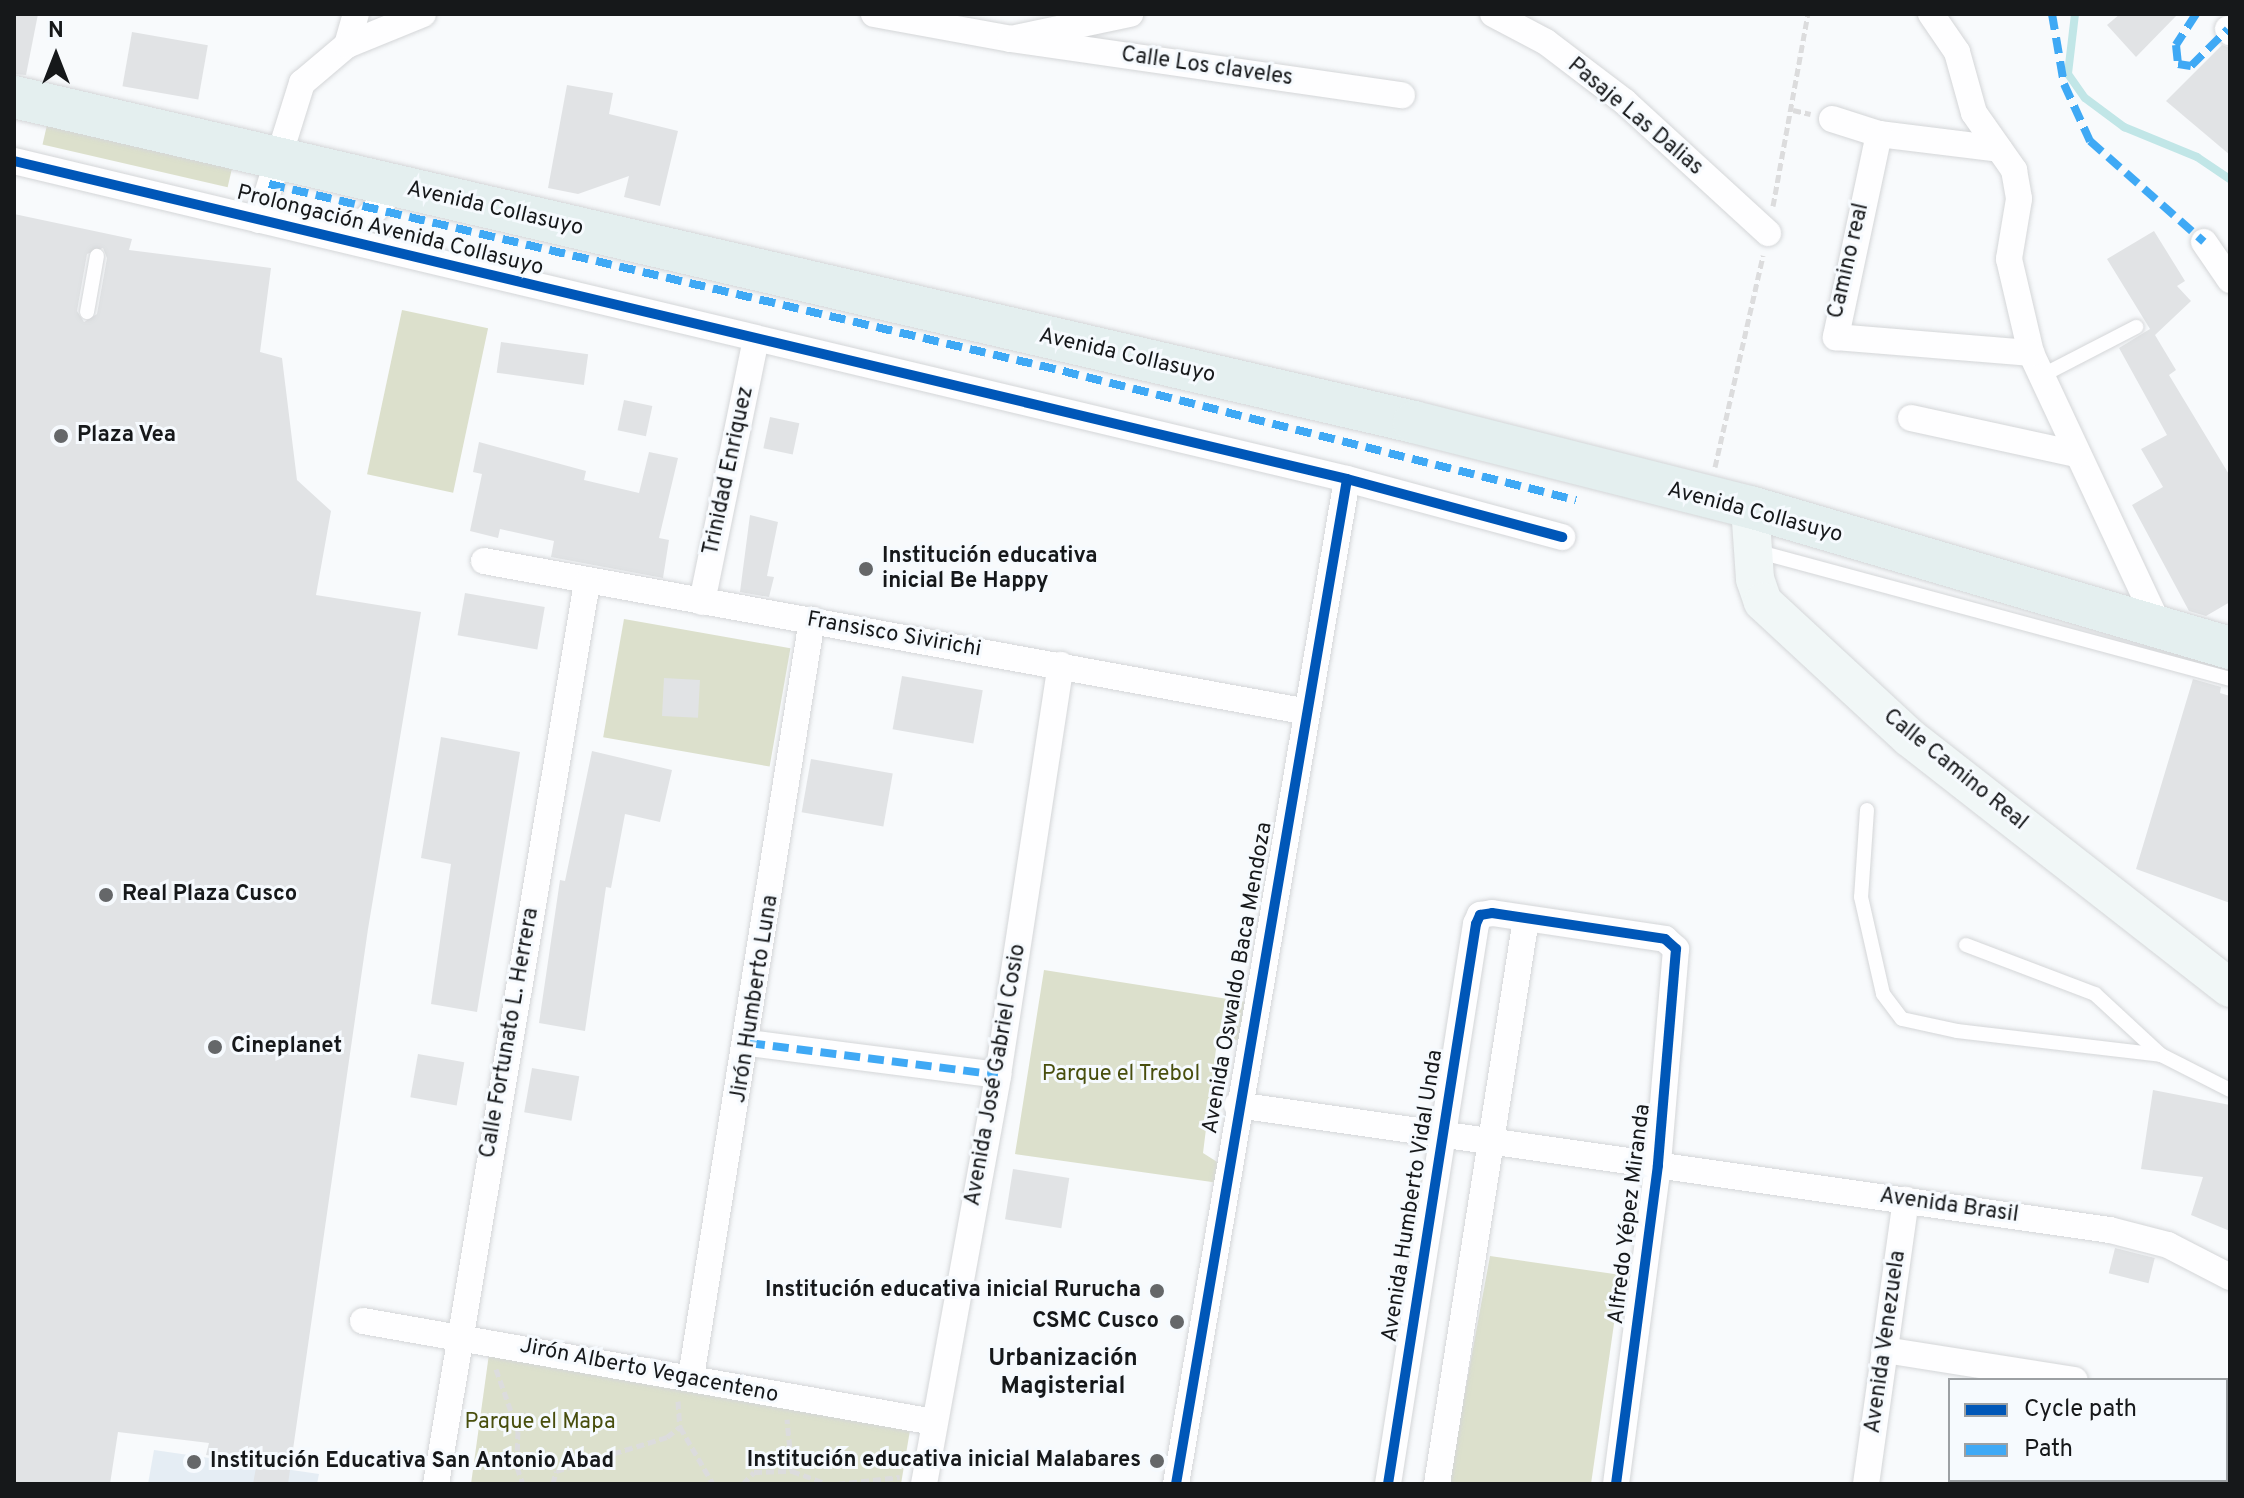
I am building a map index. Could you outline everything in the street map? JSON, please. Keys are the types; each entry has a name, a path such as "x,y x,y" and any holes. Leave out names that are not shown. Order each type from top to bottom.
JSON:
{"main road":[{"name":"Avenida Collasuyo","path":"14,97 1414,422 1750,507 2161,630 2221,638"}],"street":[{"path":"347,45 356,14"},
{"path":"259,220 276,157 302,83 347,45 423,14"},
{"name":"Calle Los claveles","path":"874,14 1011,39 1402,95"},
{"path":"1011,39 1130,14"},
{"name":"Pasaje Las Dalias","path":"1493,14 1546,42 1625,102 1768,233"},
{"path":"1931,14 1957,52 1974,113 2014,170 2019,199 2009,259 2037,364 2076,454 2161,630"},
{"path":"1832,119 1879,134 1999,149"},
{"name":"Camino real","path":"1879,134 1836,337 2037,364"},
{"name":"Prolongación Avenida Collasuyo","path":"14,161 1347,479 1562,537"},
{"path":"347,240 397,186"},
{"path":"2204,242 2230,280"},
{"name":"Trinidad Enriquez","path":"702,602 756,340"},
{"path":"1911,418 2076,454"},
{"name":"Avenida Oswaldo Baca Mendoza","path":"1176,1484 1303,711 1347,479"},
{"name":"Calle Camino Real","path":"1750,507 1752,550 1763,602 1910,738 2230,988"},
{"name":"Fransisco Sivirichi","path":"484,561 587,583 812,620 1303,711"},
{"name":"Calle Fortunato L. Herrera","path":"436,1484 587,583"},
{"name":"Jirón Humberto Luna","path":"684,1382 749,1043 812,620"},
{"name":"Avenida José Gabriel Cosio","path":"912,1480 934,1422 998,1075 1061,665"},
{"name":"Avenida Humberto Vidal Unda","path":"1388,1484 1480,915 1526,919"},
{"path":"1437,1484 1494,1141 1526,919"},
{"name":"Alfredo Yépez Miranda","path":"1526,919 1665,939 1676,949 1658,1165 1616,1484"},
{"path":"749,1043 998,1075"},
{"name":"Avenida Brasil","path":"1237,1105 2110,1230 2168,1245 2230,1277"},
{"name":"Avenida Venezuela","path":"1866,1484 1906,1200"},
{"name":"Jirón Alberto Vegacenteno","path":"363,1321 459,1333 684,1382 934,1422"},
{"path":"1885,1350 2062,1378"}],"lane":[{"path":"87,312 97,256"},
{"path":"2037,364 2136,327"},
{"path":"1752,550 2230,679"},
{"path":"1867,810 1861,897 1883,994 1902,1019 2161,1055"},
{"path":"1966,945 2095,994 2161,1055 2230,1090"}],"path":[{"path":"492,1356 518,1431 523,1484"},
{"path":"684,1382 680,1427 713,1484"},
{"path":"786,1409 792,1471"},
{"path":"553,1484 556,1471 667,1437 680,1427"},
{"path":"743,1484 754,1472 792,1471 809,1482 828,1484"},
{"path":"837,1484 912,1480"}],"shaded area":[{"name":"Institución Educativa San Antonio Abad","path":"154,1450 319,1474 317,1484 148,1484"}],"green space":[{"path":"47,125 232,168 228,187 43,144"},
{"path":"402,310 488,328 453,493 367,474"},
{"path":"624,619 790,648 770,767 603,737"},
{"name":"Parque el Trebol","path":"1044,970 1247,1002 1239,1041 1218,1033 1203,1153 1222,1165 1219,1183 1015,1154"},
{"path":"1490,1256 1621,1275 1591,1484 1448,1484"},
{"name":"Parque el Mapa","path":"489,1354 911,1424 901,1484 471,1484"},
{"path":"2228,1478 2230,1484 2026,1483 2228,1482"}],"building":[{"path":"14,14 38,14 26,75 14,74"},
{"path":"2120,14 2178,14 2136,57 2107,25"},
{"path":"132,32 208,45 198,100 122,86"},
{"path":"2222,45 2230,48 2230,155 2166,101"},
{"path":"567,85 613,93 609,114 678,131 660,206 624,197 629,176 578,194 548,188"},
{"path":"14,214 132,239 129,250 271,268 260,352 282,358 297,480 331,511 316,595 421,612 368,929 288,1484 253,1484 257,1462 206,1455 209,1443 118,1432 110,1484 14,1484","holes":["103,248 107,258 97,314 84,322 77,311 87,254"]},
{"path":"2154,231 2185,281 2177,286 2191,301 2155,335 2176,370 2169,375 2230,476 2230,602 2206,616 2189,611 2132,505 2163,487 2141,449 2167,435 2119,348 2150,329 2107,259"},
{"path":"501,342 588,354 584,385 497,373"},
{"path":"624,400 652,406 646,436 618,430"},
{"path":"770,417 799,423 793,455 763,448"},
{"path":"479,442 586,471 584,480 639,493 649,452 678,458 659,538 669,540 663,578 551,557 554,541 500,529 498,538 470,531 482,474 473,472"},
{"path":"750,515 778,522 767,576 774,577 769,597 740,592"},
{"path":"465,593 545,607 537,649 458,635"},
{"path":"902,676 983,690 973,743 893,729"},
{"path":"664,678 700,680 698,718 662,716"},
{"path":"2193,679 2221,687 2220,693 2230,696 2230,903 2136,869"},
{"path":"441,737 520,752 477,1012 431,1004 451,864 421,858"},
{"path":"592,751 672,770 660,822 625,814 611,888 606,887 585,1031 539,1023 560,880 565,881"},
{"path":"811,759 893,773 883,827 802,812"},
{"path":"418,1054 464,1062 457,1105 410,1097"},
{"path":"532,1068 579,1076 571,1121 524,1112"},
{"path":"2153,1090 2230,1105 2230,1231 2191,1215 2203,1177 2141,1169"},
{"path":"1013,1169 1069,1178 1061,1228 1005,1219"},
{"path":"2115,1248 2155,1258 2148,1283 2109,1273"}],"waterway":[{"path":"2075,14 2068,74 2085,98 2124,127 2197,157 2230,179"}],"marked path":[{"path":"2052,14 2064,84 2090,141 2204,242"},
{"path":"2196,14 2176,45 2178,64 2191,66 2228,29"},
{"path":"269,184 1063,371 1576,500"},
{"path":"749,1043 998,1075"}],"cycle path":[{"path":"14,161 1347,479 1562,537"},
{"path":"1176,1484 1347,479"},
{"path":"1388,1484 1476,924 1480,915 1492,913 1665,939 1676,949 1658,1165 1616,1484"}],"place":[{"name":"Plaza Vea","path":"61,436"},
{"name":"Institución educativa inicial Be Happy","path":"866,569"},
{"name":"Real Plaza Cusco","path":"106,895"},
{"name":"Cineplanet","path":"215,1047"},
{"name":"Institución educativa inicial Rurucha","path":"1157,1291"},
{"name":"CSMC Cusco","path":"1177,1322"},
{"name":"Institución educativa inicial Malabares","path":"1157,1461"},
{"name":"Institución Educativa San Antonio Abad","path":"194,1462"}],"district":[{"name":"Urbanización Magisterial","path":"1063,1374"}]}
